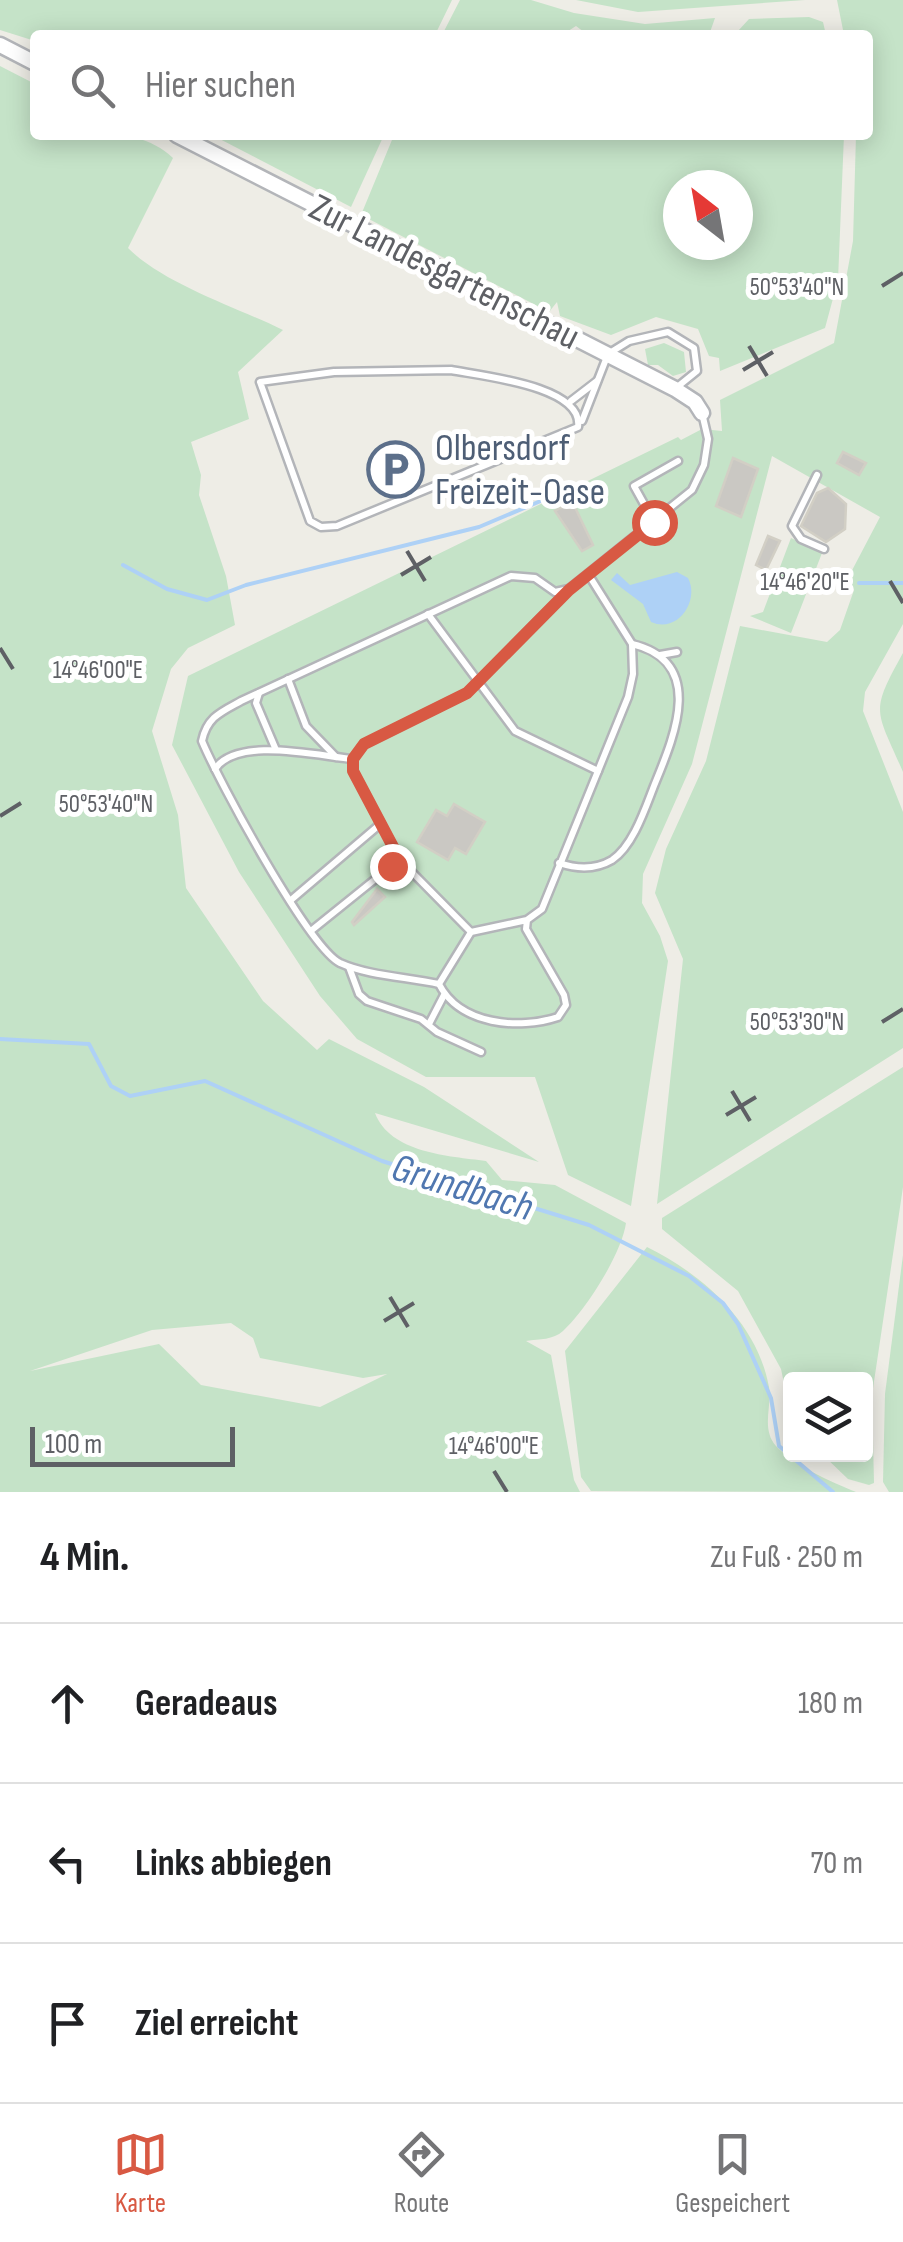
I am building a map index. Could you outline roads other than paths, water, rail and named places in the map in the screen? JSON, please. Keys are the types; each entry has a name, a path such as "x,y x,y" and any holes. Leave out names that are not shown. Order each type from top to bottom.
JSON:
{"street":[{"path":"0,45 30,60"},
{"name":"Zur Landesgartenschau","path":"187,140 675,389 695,402 702,413"}],"lane":[{"path":"582,421 608,354 652,334 680,336 694,348 698,365 693,377 675,389"},
{"path":"450,370 510,380 571,402 579,418 578,427 569,432 338,526 321,527 310,520 260,382 334,372 450,370"},
{"path":"571,402 600,378"},
{"path":"471,932 400,860 378,826 353,771 353,759 364,744 480,682 569,590 590,577 692,490 704,465 708,439 702,413"},
{"path":"654,522 634,486 678,461"},
{"path":"817,476 792,526 801,539 824,548"},
{"path":"439,984 349,966 324,952 214,770 202,742 211,718 511,576 535,578 556,592 569,590"},
{"path":"439,984 471,932 527,920 542,910 628,697 632,644 590,577"},
{"path":"428,614 515,731 598,771"},
{"path":"632,644 660,655 676,652"},
{"path":"559,863 588,868 610,861 622,851 646,807 674,735 681,701 660,655"},
{"path":"288,679 306,726 338,758"},
{"path":"259,693 256,703 276,750"},
{"path":"214,770 238,752 276,750 353,759"},
{"path":"290,900 378,826"},
{"path":"312,932 316,924 400,860"},
{"path":"439,984 444,994 498,1024 558,1017 566,1005 564,996 526,929 527,920"},
{"path":"349,966 359,994 367,1001 428,1024 481,1052"},
{"path":"428,1024 444,994"}],"water":[{"path":"677,572 688,578 691,596 684,613 670,623 651,622 643,604 611,580 617,573 630,585"}],"waterway":[{"path":"123,565 167,589 207,600 246,585 479,527 543,500"},
{"path":"859,583 903,583"},
{"name":"Grundbach","path":"0,1039 89,1044 111,1086 130,1096 205,1081 382,1161 589,1225 689,1276 723,1303 738,1324 771,1398 779,1446 833,1492"}],"place":[{"name":"Olbersdorf Freizeit-Oase","path":"396,469"}]}
